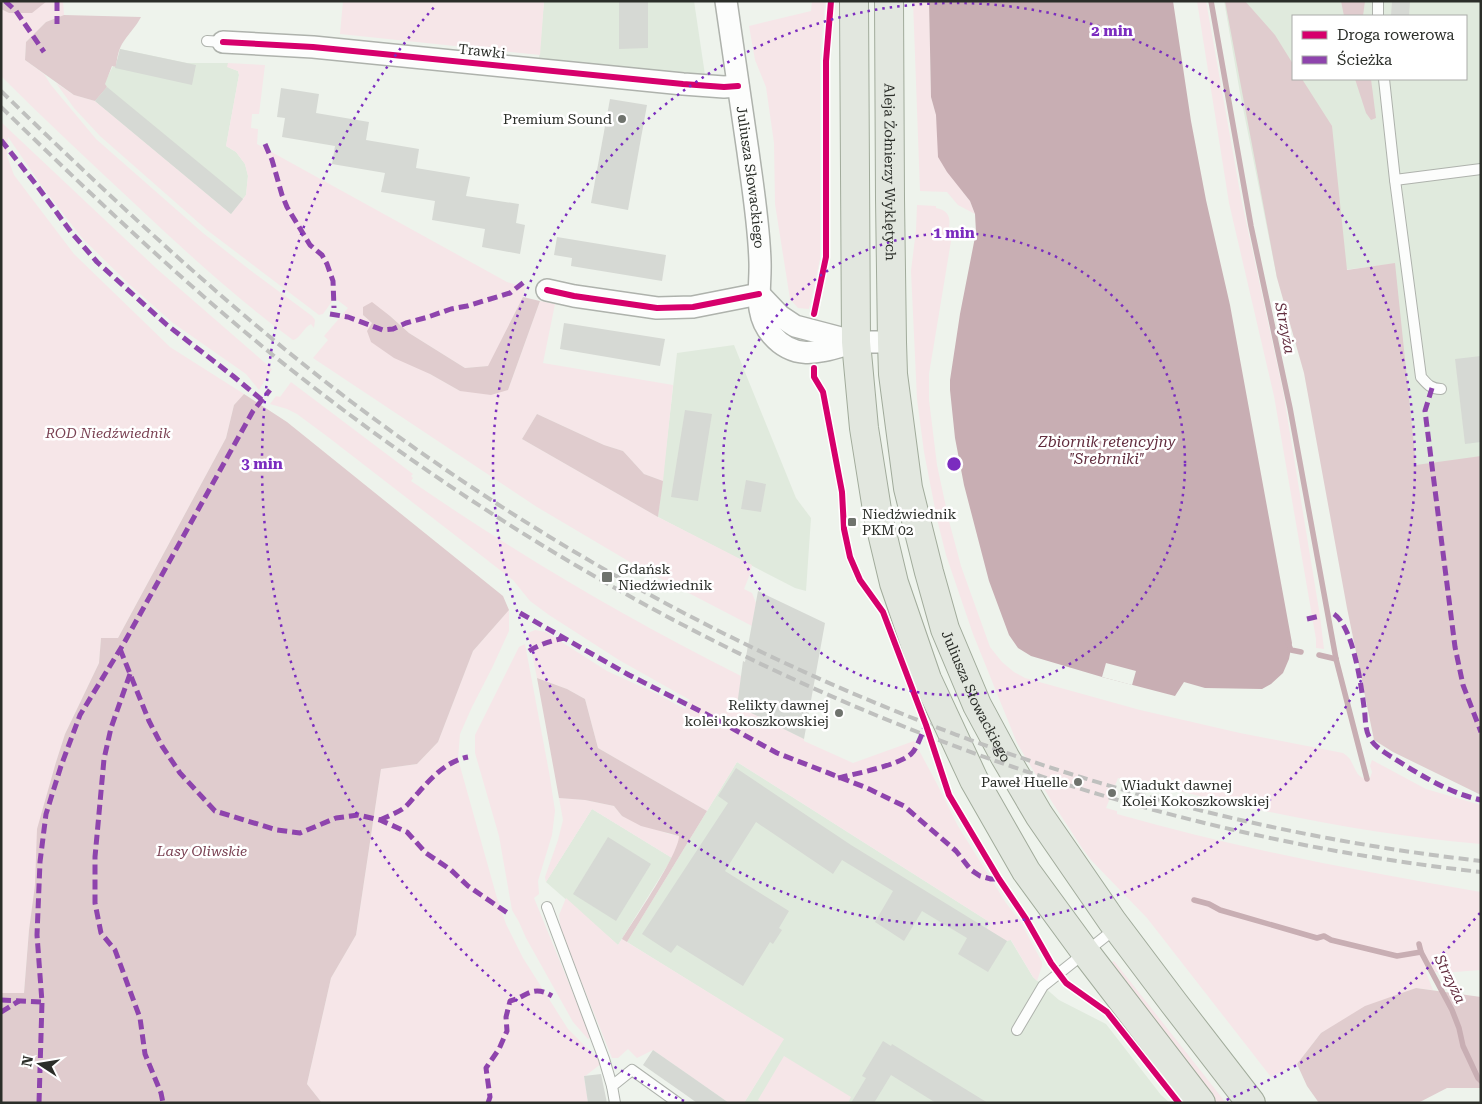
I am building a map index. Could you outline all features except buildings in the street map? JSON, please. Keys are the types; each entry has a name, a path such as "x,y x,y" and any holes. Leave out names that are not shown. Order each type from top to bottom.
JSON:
{"main road":[{"path":"854,1 856,342 864,428 878,516 894,582 927,679 974,780 1026,871 1201,1103"},
{"name":"Aleja Żołnierzy Wyklętych","path":"889,1 892,342"},
{"name":"Juliusza Słowackiego","path":"892,342 893,374 908,488 929,572 946,629 977,705 1039,815 1117,927 1250,1103"}],"street":[{"name":"Juliusza Słowackiego","path":"726,1 759,230 759,294"},
{"name":"Trawki","path":"215,41 313,47 699,86 738,86"},
{"path":"547,290 657,308 693,307 759,294 780,316 795,326 856,342 892,342"}],"lane":[{"path":"1378,1 1378,15"},
{"path":"1384,80 1395,180 1421,377 1427,385 1434,389 1441,389"},
{"path":"1395,180 1481,169"},
{"path":"547,907 604,1059 615,1103"},
{"path":"1017,1030 1043,986 1117,927"},
{"path":"612,1086 632,1070 678,1103"}],"shaded area":[{"path":"544,1 694,1 705,75 539,59"},
{"path":"1224,1 1481,1 1481,457 1416,466 1393,264 1277,278 1240,93"},
{"path":"120,49 187,63 228,63 228,67 238,71 239,75 226,146 236,152 245,164 248,176 246,195 231,214 95,101 106,87 104,84 113,66 116,67"},
{"path":"734,345 796,498 811,518 806,591 795,588 658,517 677,353"},
{"path":"737,762 991,923 987,928 1010,939 1033,977 1043,986 1059,1000 1106,1024 1161,1095 1170,1103 744,1103 783,1039 627,942"},
{"path":"592,809 672,858 618,945 546,882"}],"green space":[{"path":"1,1 47,1 32,13 9,13 1,9"},
{"path":"45,1 63,1 64,15 46,22 26,42 25,60 44,74 96,139 203,233 312,316 315,320 314,328 311,324 293,340 252,308 173,240 1,76 1,9 9,13"},
{"path":"343,1 544,1 540,55 340,34"},
{"path":"812,1 825,1 820,59 820,259 809,309 798,308 790,299 775,204 774,143 766,87 755,60 749,26 811,11"},
{"path":"913,1 929,1 931,97 936,115 938,134 960,188 970,201 975,214 958,205 947,192 920,191"},
{"path":"1197,1 1206,1 1241,198 1283,391 1324,649 1316,648 1274,396 1229,203"},
{"path":"1225,1 1245,1 1275,35 1292,62 1292,80 1303,80 1332,126 1347,270 1395,263 1416,465 1481,456 1481,795 1393,752 1374,740 1347,608 1304,373 1277,278"},
{"path":"1341,1 1365,1 1363,15 1344,15"},
{"path":"64,15 141,17 124,40 116,67 112,66 105,84 107,87 95,101 74,95 25,60 26,42 46,22"},
{"path":"228,63 265,65 259,114 252,114 251,128 258,129 257,144 507,282 526,286 523,297 489,366 465,368 409,333 390,316 363,315 430,374 460,391 508,390 540,301 555,304 543,363 673,385 663,481 644,474 623,451 604,445 537,414 522,439 658,517 752,565 744,589 752,593 756,603 752,626 635,565 537,507 313,358 328,340 324,336 348,308 336,299 333,300 323,314 319,315 207,230 100,136 74,108 56,83 74,95 95,101 231,214 246,195 248,176 245,164 236,152 226,146 239,75 238,71 227,67"},
{"path":"1355,80 1371,80 1376,118 1371,120 1366,113"},
{"name":"ROD Niedźwiednik","path":"1,122 157,269 272,369 259,390 246,374 173,323 131,286 82,238 44,189 8,137 7,156 14,175 74,254 170,347 244,394 234,405 226,438 118,638 101,638 99,663 65,734 56,762 29,930 24,993 1,993"},
{"path":"917,205 936,206 936,208 943,210 949,217 950,234 952,235 929,374 929,400 937,465 961,566 990,647 1002,662 1025,678 1140,710 1240,733 1343,753 1350,759 1358,774 1363,778 1370,778 1372,760 1426,789 1481,805 1481,844 1392,834 1304,819 1216,800 1129,778 1128,780 1118,778 1106,808 1117,811 1117,814 1207,838 1343,867 1481,892 1481,970 1441,973 1425,970 1433,990 1416,988 1321,1033 1297,1064 1271,1077 1147,918 1091,860 1082,848 1017,743 973,634 946,555 924,452 917,399 911,271"},
{"path":"523,297 540,301 508,390 491,395 460,391 430,374 394,358 371,342 367,331 372,323 363,315 363,307 372,302 409,333 465,368 488,366"},
{"path":"291,382 413,474 411,481 451,508 532,560 614,608 741,676 738,706 804,739 804,741 853,763 914,741 958,826 1006,903 1020,921 1042,962 1037,981 1011,940 1007,941 987,929 991,923 737,762 707,811 598,748 585,699 567,689 537,678 528,633 535,630 546,632 607,671 685,709 690,700 619,660 549,615 530,601 513,580 328,437 297,414 270,404 276,396 280,397"},
{"name":"Lasy Oliwskie","path":"244,394 287,422 503,596 509,610 473,651 438,742 417,764 381,769 356,935 331,978 307,1084 322,1103 1,1103 1,993 24,993 35,885 37,829 65,734 99,663 101,638 118,638 226,438 234,405"},
{"path":"537,414 604,445 623,451 644,474 663,481 658,517 522,439"},
{"path":"509,610 509,631 460,734 458,759 506,924 523,958 568,1029 602,1063 584,1077 588,1103 322,1103 307,1084 331,978 356,935 381,769 417,764 438,742 473,651"},
{"path":"525,644 555,811 552,835 538,881 539,894 534,898 591,1037 588,1039 573,1022 512,910 499,836 475,753 475,735 519,647"},
{"path":"537,678 567,689 585,699 598,748 707,811 627,942 622,939 672,857 679,836 641,826 622,816 614,806 585,800 559,798"},
{"path":"559,798 585,800 614,806 622,816 679,836 679,842 672,858 592,809 546,882 545,877 563,820"},
{"path":"566,898 618,945 622,939 784,1039 744,1103 729,1103 653,1050 637,1058 628,1049 618,1058 612,1058 561,931 559,915"},
{"path":"1114,961 1226,1103 1217,1103 1110,964"},
{"path":"1416,988 1481,997 1481,1088 1447,1088 1418,1103 1319,1103 1307,1086 1297,1064 1321,1033 1365,1006"},
{"path":"784,1056 851,1097 848,1103 762,1103 758,1100"}],"water":[{"name":"Zbiornik retencyjny \"Srebrniki\"","path":"929,1 1173,1 1191,121 1206,200 1230,305 1292,643 1289,659 1283,673 1262,689 1205,688 1184,682 1175,696 1031,656 1018,648 1009,635 989,581 964,485 955,438 950,380 960,314 976,232 975,214 970,201 947,172 938,157 936,115 931,97"}],"pier":[{"path":"1106,663 1136,671 1132,685 1102,677"}],"waterway":[{"name":"Strzyża","path":"1211,1 1251,226 1290,408 1336,659 1367,779"},
{"name":"Strzyża","path":"1288,643 1291,650 1301,652"},
{"name":"Strzyża","path":"1319,655 1336,659"},
{"path":"1194,900 1209,904 1220,910 1317,938 1324,936 1331,940 1397,956 1421,952"},
{"name":"Strzyża","path":"1419,944 1421,952 1452,1010 1463,1046 1481,1081"}],"railway":[{"path":"1,91 172,252 261,330 353,403 479,492 610,572 746,644 886,707 1031,761 1178,805 1329,838 1481,861"},
{"path":"1,107 114,215 192,286 271,354 312,386 442,480 577,566 718,643 864,710 1013,767 1166,813 1322,848 1481,872"}],"marked path":[{"path":"5,1 16,11 44,52"},
{"path":"57,1 57,24"},
{"path":"1,140 71,232 97,262 167,325 262,400"},
{"path":"265,144 287,207 310,245 322,255 327,264 333,281 334,308"},
{"path":"330,314 348,317 383,330 393,329 451,309 510,293 524,282"},
{"path":"1432,388 1425,411 1455,647 1463,685 1481,732"},
{"path":"39,1103 42,1002 37,935 40,862 46,814 61,766 80,715 124,643 253,411 270,390"},
{"path":"520,613 629,675 777,753 867,788 904,806 956,851 971,870 980,876 999,879"},
{"path":"1334,614 1341,621 1351,643 1361,685 1366,728 1373,743 1415,772 1458,793 1481,800"},
{"path":"1307,619 1320,616"},
{"path":"529,651 537,646 564,638"},
{"path":"120,649 149,721 162,746 180,773 215,811 277,830 300,833 336,818 358,815 380,820 407,832 426,853 451,870 468,886 509,914"},
{"path":"130,674 111,728 104,759 95,857 95,903 101,933 115,950 140,1018 145,1054 161,1093 163,1103"},
{"path":"838,778 877,768 906,757 916,748 926,725"},
{"path":"380,820 408,805 440,771 453,762 468,757"},
{"path":"488,1103 490,1097 486,1068 499,1049 507,1031 506,1017 510,1001 534,991 552,996"},
{"path":"1,1000 42,1002"},
{"path":"1,1012 19,1001"}],"cycle path":[{"path":"814,314 826,257 826,61 831,1"},
{"path":"223,42 313,47 683,84 724,87 738,86"},
{"path":"547,290 574,296 657,308 693,307 759,294"},
{"path":"814,368 814,377 823,392 842,492 844,529 850,557 860,580 883,612 926,725 949,795 1051,963 1066,983 1107,1012 1179,1103"}],"place":[{"name":"Premium Sound","path":"622,119"},
{"name":"Niedźwiednik PKM 02","path":"852,522"},
{"name":"Gdańsk Niedźwiednik","path":"607,577"},
{"name":"Relikty dawnej kolei kokoszkowskiej","path":"839,713"},
{"name":"Paweł Huelle","path":"1078,782"},
{"name":"Wiadukt dawnej Kolei Kokoszkowskiej","path":"1112,793"}]}
